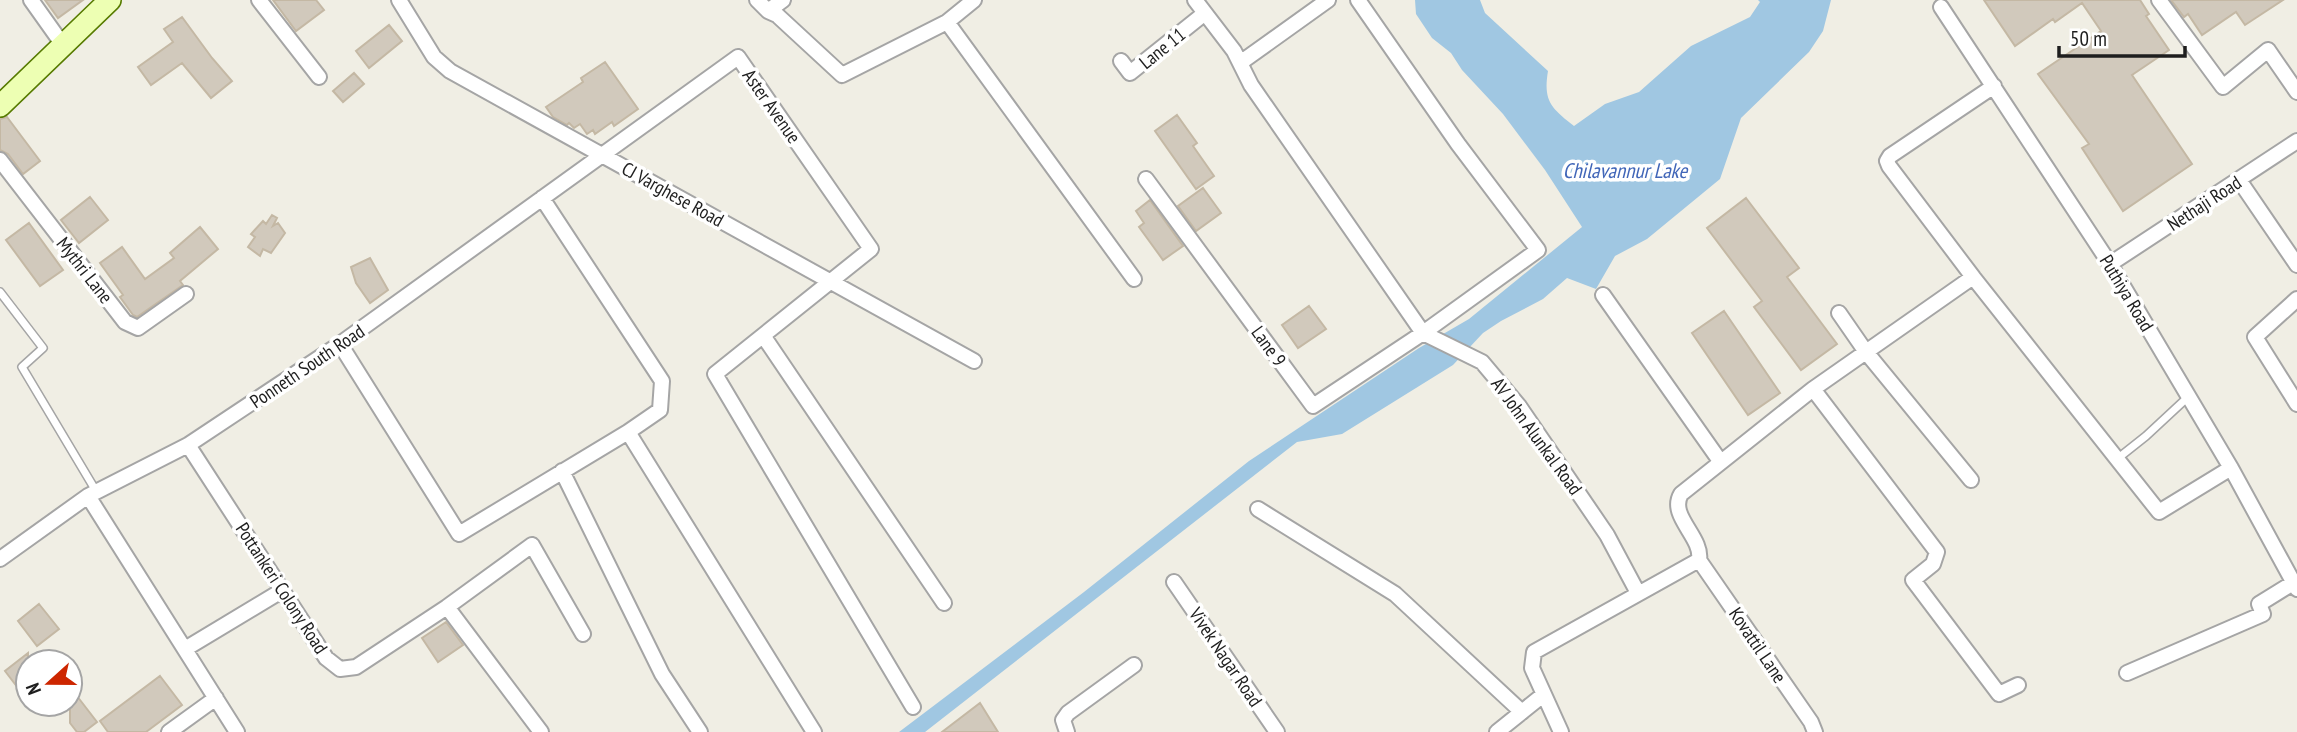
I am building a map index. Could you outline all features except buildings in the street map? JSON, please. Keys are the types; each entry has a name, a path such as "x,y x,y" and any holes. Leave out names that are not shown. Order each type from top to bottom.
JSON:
{"street":[{"path":"31,0 63,45"},
{"path":"2,100 110,0"},
{"path":"259,0 319,76"},
{"name":"CJ Varghese Road","path":"399,0 434,57 450,71 974,361"},
{"path":"757,0 842,75 947,22"},
{"path":"768,11 783,0"},
{"path":"923,40 974,0"},
{"name":"AV John Alunkal Road","path":"1195,0 1234,51 1251,85 1423,333 1482,362 1519,406 1607,536 1638,593"},
{"path":"1240,63 1328,0"},
{"path":"1358,0 1458,144 1538,250 1423,333"},
{"path":"2159,0 2222,87 2268,50 2297,92"},
{"name":"Puthiya Road","path":"1941,7 2110,264 2231,468 2295,586"},
{"name":"Lane 11","path":"1121,61 1130,73 1205,13"},
{"path":"947,22 1134,279"},
{"name":"Aster Avenue","path":"602,155 738,57 871,249 829,282"},
{"path":"1994,86 1890,156 1887,162 1889,166 2159,512 2231,468"},
{"name":"Nethaji Road","path":"2110,264 2297,141"},
{"name":"Ponneth South Road","path":"0,559 92,493 188,445 340,344 602,155"},
{"name":"Mythri Lane","path":"0,160 125,322 138,328 186,294"},
{"name":"Lane 9","path":"1146,179 1313,406 1423,333"},
{"path":"2239,180 2297,265"},
{"path":"340,344 459,534 660,410 662,381 542,198"},
{"path":"1603,295 1720,461 1813,388 1973,277"},
{"path":"829,282 715,374 914,707"},
{"path":"2297,299 2256,337 2297,404"},
{"path":"1839,313 1866,352 1971,480"},
{"path":"764,337 944,603"},
{"path":"1813,388 1937,552 1933,564 1913,580 1999,694 2018,684"},
{"path":"628,432 814,732"},
{"name":"Pottankeri Colony Road","path":"188,445 326,658 340,668 356,667 447,607 532,545 583,634"},
{"name":"Kovattil Lane","path":"1720,461 1681,494 1678,499 1680,513 1700,552 1699,559 1811,722 1815,732"},
{"path":"562,471 662,674 699,732"},
{"path":"92,493 184,649 237,732"},
{"path":"1258,509 1395,594 1522,712"},
{"path":"1561,732 1532,668 1534,652 1699,559"},
{"name":"Vivek Nagar Road","path":"1174,582 1277,732"},
{"path":"2127,673 2263,614 2259,604 2295,586"},
{"path":"184,649 283,590"},
{"path":"447,607 541,732"},
{"path":"1067,732 1062,720 1068,713 1134,665"},
{"path":"1497,732 1543,695"},
{"path":"169,732 216,698"}],"lane":[{"path":"0,292 43,348 22,367 92,493"},
{"path":"2117,459 2189,397"}],"water":[{"name":"Chilavannur Lake","path":"1415,0 1480,0 1485,13 1548,71 1547,90 1550,103 1574,126 1605,104 1639,92 1691,46 1750,17 1760,2 1758,0 1831,0 1823,31 1809,52 1741,118 1720,179 1647,239 1615,256 1596,289 1567,278 1543,299 1483,333 1453,365 1342,434 1297,442 925,732 899,732 1084,592 1249,461 1419,348 1469,319 1582,227 1545,170 1503,114 1462,70 1451,53 1432,38 1416,14"}]}
